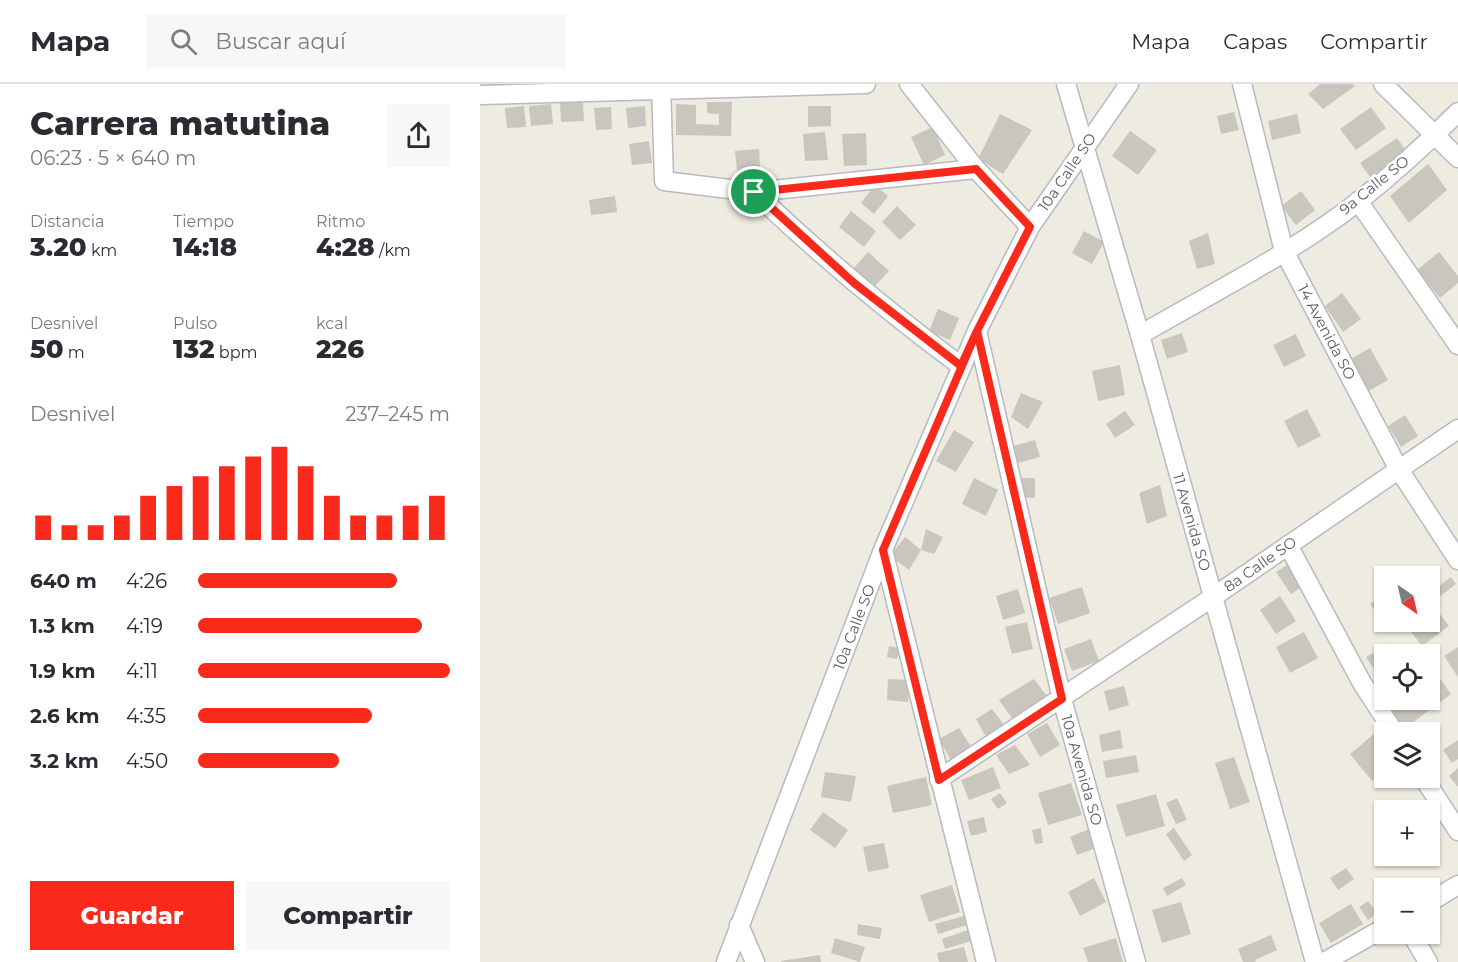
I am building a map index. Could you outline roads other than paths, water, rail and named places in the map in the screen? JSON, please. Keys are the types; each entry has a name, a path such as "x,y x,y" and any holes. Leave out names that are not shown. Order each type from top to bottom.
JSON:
{"street":[{"path":"480,109 481,84"},
{"path":"480,95 661,87 866,84"},
{"path":"909,84 976,169 1030,227"},
{"name":"11 Avenida SO","path":"1066,84 1140,335 1315,962"},
{"name":"10a Calle SO","path":"726,962 883,550 977,331 1030,227 1129,84"},
{"name":"14 Avenida SO","path":"1242,84 1284,251 1398,468 1458,560"},
{"path":"1383,84 1458,158"},
{"path":"661,87 664,181 754,192 976,169"},
{"name":"9a Calle SO","path":"1140,335 1284,251 1358,201 1436,135 1458,112"},
{"path":"754,192 854,283 961,366"},
{"path":"1358,201 1458,345"},
{"name":"10a Avenida SO","path":"977,331 1062,699 1136,962"},
{"name":"8a Calle SO","path":"939,780 1213,597 1458,429"},
{"path":"1288,545 1362,683 1387,722"},
{"path":"883,550 986,962"},
{"path":"1430,788 1458,831"},
{"path":"1440,896 1458,885"},
{"path":"739,926 754,962"},
{"path":"1324,962 1374,934"},
{"path":"1417,944 1428,962"}]}
